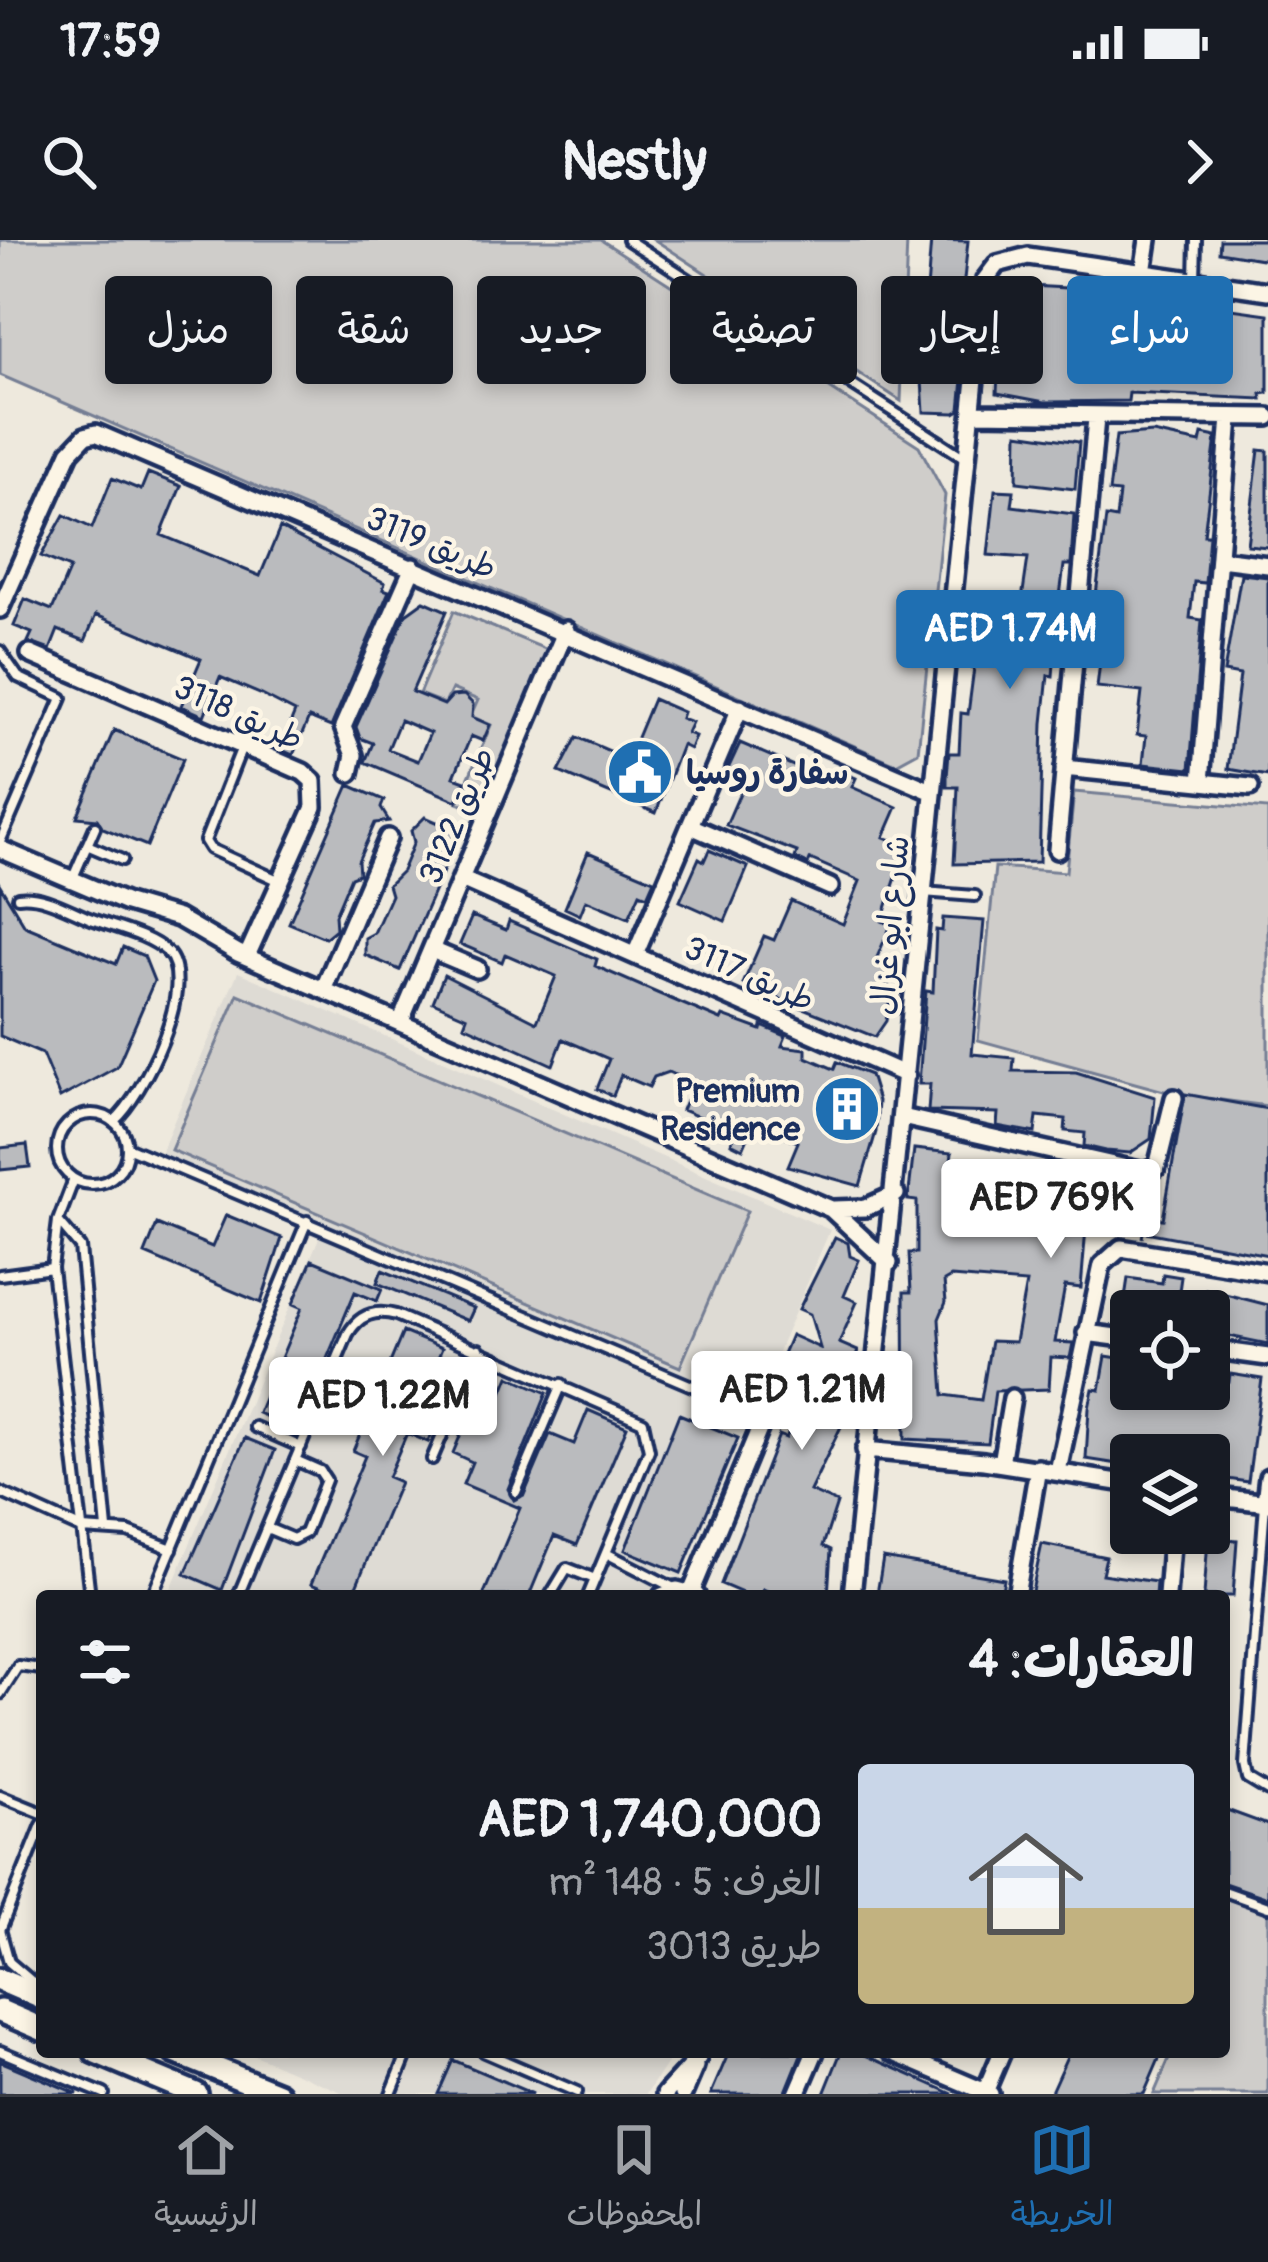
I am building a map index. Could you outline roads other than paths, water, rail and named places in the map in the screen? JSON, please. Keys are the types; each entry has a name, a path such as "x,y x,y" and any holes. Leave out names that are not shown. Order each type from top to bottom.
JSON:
{"main road":[{"path":"0,1980 36,1992"},
{"path":"0,2011 36,2026"},
{"path":"110,2058 196,2094"},
{"path":"190,2058 278,2094"}],"street":[{"path":"1148,240 1143,272 1166,276"},
{"name":"شارع ابو غزال","path":"853,1590 985,280 997,264 1028,256 1143,272"},
{"path":"1233,286 1268,291"},
{"path":"974,413 1268,417"},
{"path":"1202,782 1230,417"},
{"path":"1057,850 1096,418"},
{"name":"طريق 3119","path":"0,608 70,452 85,436 96,433 932,790"},
{"path":"1220,559 1268,565"},
{"path":"350,773 354,754 343,728 413,567"},
{"name":"طريق 3122","path":"400,1023 566,630"},
{"name":"طريق 3118","path":"30,654 304,772 316,788 317,801 247,956"},
{"name":"طريق 3117","path":"635,955 740,708"},
{"path":"1064,768 1250,787"},
{"path":"693,827 830,887"},
{"path":"324,988 388,838"},
{"path":"0,845 72,880 178,918 247,956 831,1209 889,1263"},
{"name":"طريق 3117","path":"461,879 906,1075"},
{"path":"432,950 477,969"},
{"path":"902,1117 1144,1172 1156,1168 1174,1098"},
{"path":"831,1209 865,1208 896,1194"},
{"path":"1058,1471 1086,1333 1109,1253 1120,1248 1268,1273"},
{"path":"1086,1333 1110,1336"},
{"path":"1230,1352 1268,1357"},
{"path":"684,1590 775,1391"},
{"path":"1001,1463 1012,1398"},
{"path":"865,1450 1001,1463 1110,1480"},
{"path":"1017,1590 1038,1468"},
{"path":"1230,1499 1267,1503 1268,1477"},
{"path":"1167,1590 1170,1554"},
{"path":"665,2094 697,2058"},
{"path":"683,2094 699,2058"},
{"path":"797,2094 812,2058"},
{"path":"906,2058 987,2093 1000,2058"}],"lane":[{"path":"628,240 969,461"},
{"path":"1195,276 1196,240"},
{"path":"0,651 18,677 62,698 0,845"},
{"path":"242,746 205,842 210,849 281,881"},
{"path":"72,880 95,827"},
{"path":"87,845 122,860"},
{"path":"922,892 975,896"},
{"path":"18,897 44,899 163,948 177,969 175,1005 134,1100 114,1121"},
{"path":"127,1147 114,1177 90,1184 74,1179 58,1159 58,1141 66,1125 89,1113 114,1121 127,1147 764,1416"},
{"path":"74,1179 58,1221 52,1268 89,1590"},
{"path":"58,1221 80,1247 106,1529"},
{"path":"155,1590 307,1221"},
{"path":"0,1276 52,1268"},
{"path":"241,1590 348,1334 362,1317 387,1312 632,1413 649,1435 646,1456 590,1590"},
{"path":"432,1459 479,1349"},
{"path":"516,1492 562,1384"},
{"path":"255,1427 301,1447"},
{"path":"267,1528 299,1538 319,1501 325,1476 295,1460"},
{"path":"0,1492 82,1529 106,1529 172,1549"},
{"path":"1267,1503 1245,1772 1252,1784 1268,1791"},
{"path":"606,1553 675,1590"},
{"path":"554,1590 567,1568 595,1579"},
{"path":"1258,1603 1268,1607"},
{"path":"0,1694 18,1666 36,1668"},
{"path":"0,1796 36,1811"},
{"path":"36,1840 0,1929 9,1962 36,1988"},
{"path":"1230,1893 1268,1907"},
{"path":"0,2051 104,2094"},
{"path":"391,2094 406,2058"},
{"path":"498,2058 577,2092"}],"place":[{"name":"سفارة روسيا","path":"640,772"},
{"name":"Premium Residence","path":"847,1109"}]}
